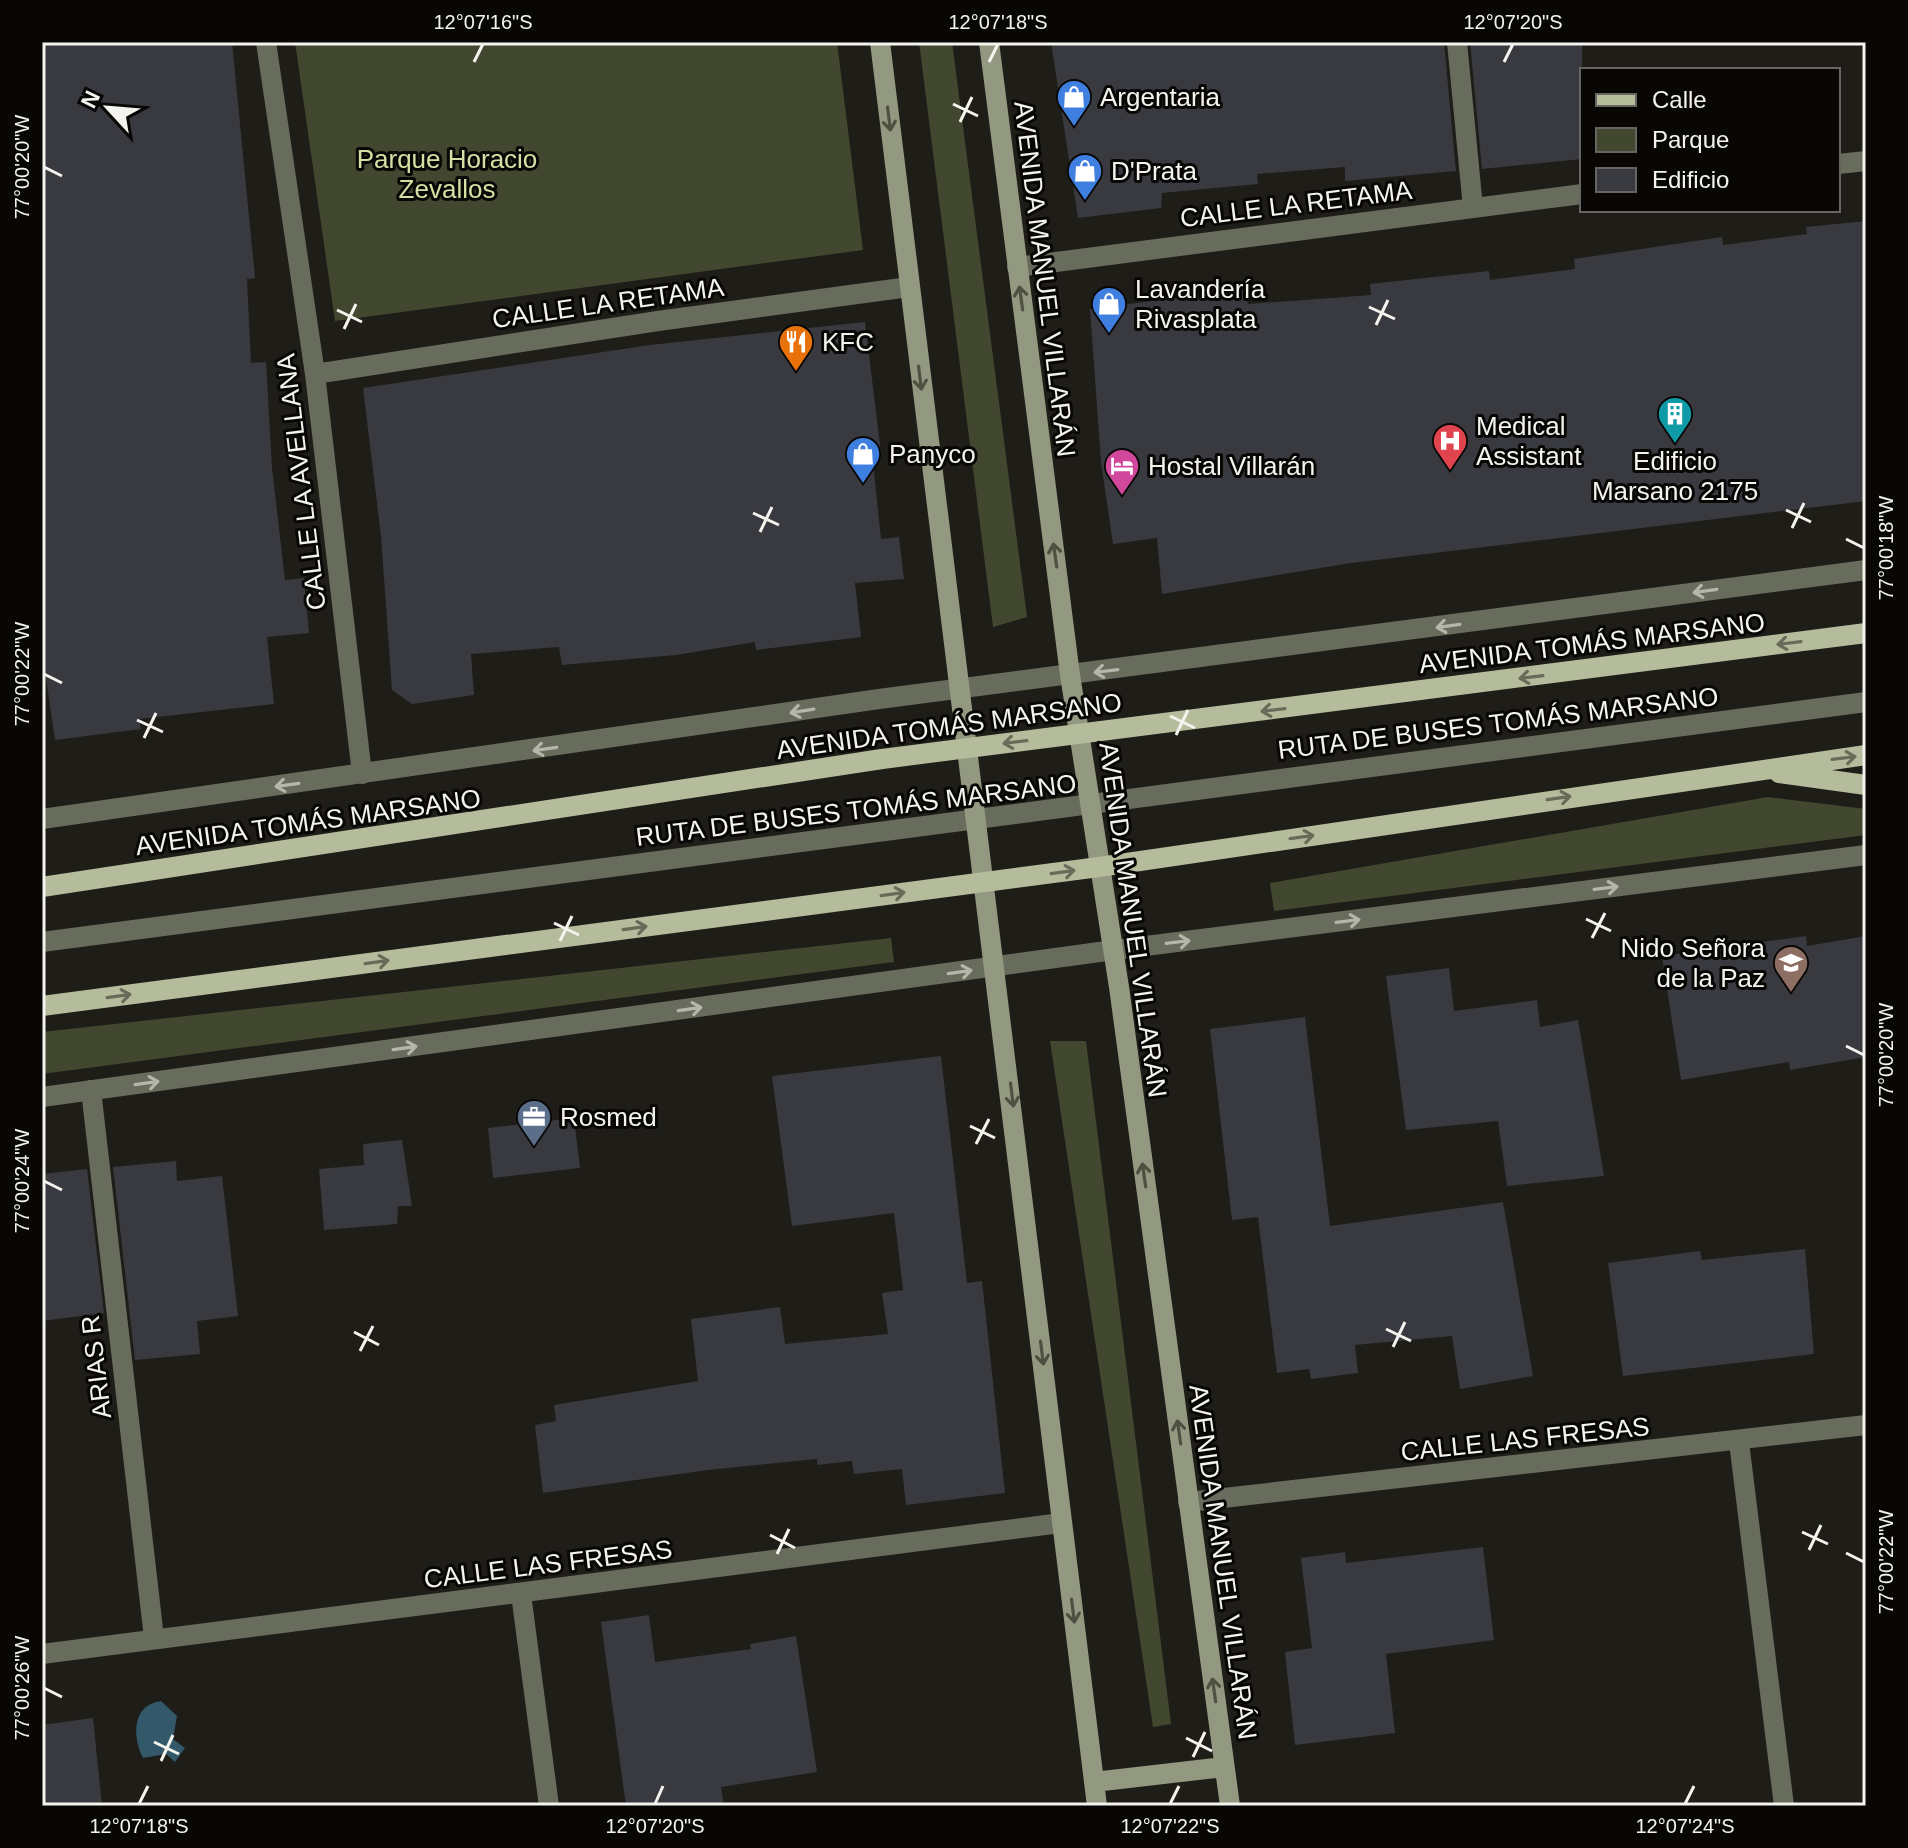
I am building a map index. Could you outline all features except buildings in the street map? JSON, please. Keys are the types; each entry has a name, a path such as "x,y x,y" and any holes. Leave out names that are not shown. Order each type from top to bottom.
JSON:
{"main road":[{"path":"880,42 959,691 997,967 1097,1806"},
{"name":"AVENIDA MANUEL VILLARÁN","path":"989,42 1070,675 1114,950 1230,1806"},
{"name":"AVENIDA TOMÁS MARSANO","path":"42,887 967,748 1866,633"},
{"path":"42,1006 986,883 1752,769 1866,755"},
{"path":"1752,769 1866,785"},
{"path":"1094,1782 1224,1767"}],"street":[{"name":"CALLE LA AVELLANA","path":"266,42 315,374 362,774"},
{"path":"1457,42 1473,208"},
{"path":"1840,164 1866,161"},
{"name":"CALLE LA RETAMA","path":"1017,267 1580,194"},
{"name":"CALLE LA RETAMA","path":"315,374 658,321 909,287"},
{"name":"AVENIDA TOMÁS MARSANO","path":"42,819 879,699 959,691 1866,570"},
{"name":"RUTA DE BUSES TOMÁS MARSANO","path":"42,942 1866,702"},
{"path":"42,1097 1114,950 1866,855"},
{"name":"ARIAS R","path":"91,1090 154,1638"},
{"name":"CALLE LAS FRESAS","path":"1188,1502 1739,1442 1866,1425"},
{"path":"1739,1442 1784,1806"},
{"name":"CALLE LAS FRESAS","path":"42,1654 1061,1523"},
{"path":"521,1594 549,1806"}],"green space":[{"name":"Parque Horacio Zevallos","path":"295,42 837,42 863,250 335,321"},
{"path":"919,42 952,42 1027,617 993,627"},
{"path":"1768,797 1866,809 1866,835 1274,911 1270,883"},
{"path":"891,938 894,962 42,1074 42,1032"},
{"path":"1050,1041 1086,1041 1171,1724 1153,1727"}],"water":[{"path":"161,1701 177,1716 173,1739 185,1748 175,1762 166,1754 143,1758 139,1749 136,1731 140,1715 144,1708"}],"place":[{"name":"Argentaria","path":"1074,128"},
{"name":"D'Prata","path":"1085,202"},
{"name":"Lavandería Rivasplata","path":"1109,335"},
{"name":"KFC","path":"796,373"},
{"name":"Edificio Marsano 2175","path":"1675,445"},
{"name":"Medical Assistant","path":"1450,472"},
{"name":"Panyco","path":"863,485"},
{"name":"Hostal Villarán","path":"1122,497"},
{"name":"Nido Señora de la Paz","path":"1791,994"},
{"name":"Rosmed","path":"534,1148"}]}
